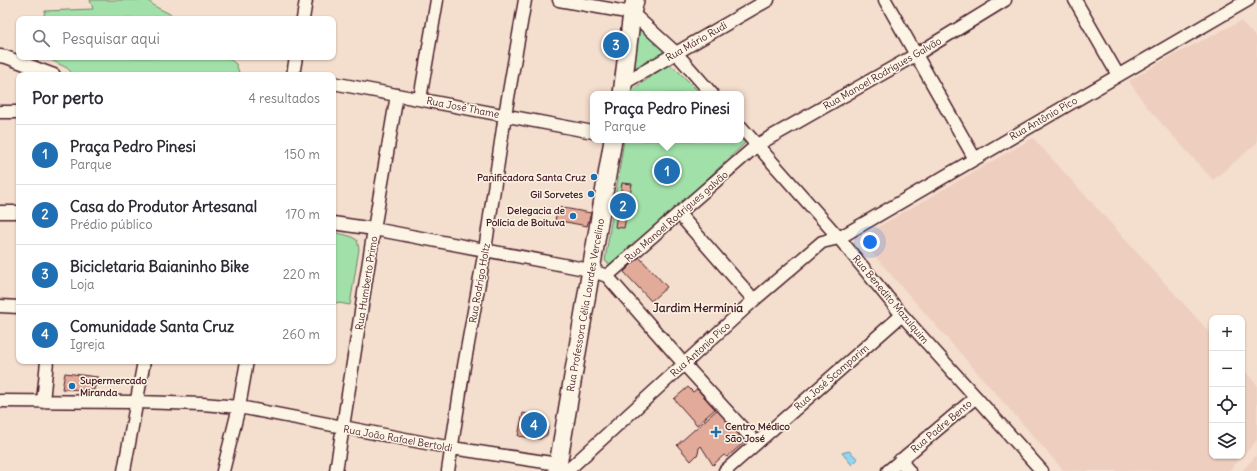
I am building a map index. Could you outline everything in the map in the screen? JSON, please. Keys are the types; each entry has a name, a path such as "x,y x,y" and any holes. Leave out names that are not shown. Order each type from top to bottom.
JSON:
{"main road":[{"path":"623,88 633,6"},
{"name":"Rua Professora Célia Lourdes Vercelino","path":"561,469 590,270 613,143"}],"street":[{"path":"303,16 306,0"},
{"path":"420,99 437,0"},
{"name":"Rua Rodrigo Holtz","path":"448,471 464,366 485,250 524,0"},
{"path":"559,0 633,6 709,91"},
{"name":"Rua Mário Rudi","path":"623,88 676,53 768,0"},
{"path":"885,0 917,54 975,159"},
{"name":"Rua Manoel Rodrigues Galvão","path":"757,145 917,54 1005,0"},
{"path":"1075,0 1118,75"},
{"name":"Rua Antônio Pico","path":"839,238 1248,0"},
{"path":"0,56 46,72"},
{"path":"294,72 296,60"},
{"name":"Rua José Thame","path":"336,84 590,131"},
{"name":"Rua Humberto Primo","path":"336,471 374,229 397,95"},
{"path":"0,112 16,112"},
{"name":"Rua Benedito Mazulquim","path":"744,130 839,238 902,315 1042,471"},
{"name":"Rua Manoel Rodrigues galvão","path":"607,276 757,145"},
{"path":"0,212 16,212"},
{"path":"679,214 754,300"},
{"path":"336,223 374,229 590,270 607,276 756,443"},
{"name":"Rua Antonio Pico","path":"561,469 684,364 754,300 822,242 839,238"},
{"path":"0,306 16,307"},
{"name":"Rua José Scomparim","path":"725,471 902,315"},
{"path":"43,402 47,364"},
{"path":"124,471 143,364"},
{"path":"223,471 239,407 246,364"},
{"name":"Rua Padre Bento","path":"888,471 976,397"},
{"name":"Rua João Rafael Bertoldi","path":"0,401 137,402 239,407 561,469"},
{"path":"900,460 909,471"}],"shaded area":[{"path":"1241,21 1257,39 1257,143 1213,180 1147,107 1129,81 1166,59"},
{"path":"1033,138 1209,332 1209,459 1240,459 1229,471 1064,471 859,238"},
{"path":"1245,371 1257,385 1257,440 1245,453"},
{"path":"1257,455 1257,471 1242,471"}],"green space":[{"path":"90,0 147,0 156,7 174,16 44,16 45,11 93,9"},
{"path":"641,29 646,30 665,52 634,68 639,31"},
{"path":"51,60 231,60 236,64 239,72 71,72 67,68"},
{"path":"669,64 698,91 632,91"},
{"path":"744,142 745,143 686,199 611,265 605,261 624,143 744,143"},
{"path":"336,233 350,236 357,240 359,249 350,305 336,303"}],"water":[{"path":"849,451 858,459 852,465 842,453"}],"building":[{"path":"622,183 632,184 624,228 615,227"},
{"name":"Delegacia de Polícia de Boituva","path":"558,207 591,213 587,226 555,220"},
{"path":"639,257 667,287 651,301 624,272"},
{"path":"65,373 98,377 94,390 62,389"},
{"path":"688,387 693,392 697,389 715,409 697,425 674,399"},
{"name":"Centro Médico São José","path":"719,408 747,440 727,457 724,455 713,465 701,446 698,454 691,461 677,445"},
{"path":"523,413 532,415 531,418 545,421 548,427 547,435 540,439 518,436"}],"place":[{"name":"Bicicletaria Baianinho Bike","path":"616,45"},
{"name":"Praça Pedro Pinesi","path":"667,171"},
{"name":"Panificadora Santa Cruz","path":"594,177"},
{"name":"Gil Sorvetes","path":"591,194"},
{"name":"Casa do Produtor Artesanal","path":"623,206"},
{"name":"Delegacia de Polícia de Boituva","path":"573,216"},
{"name":"Supermercado Miranda","path":"72,386"},
{"name":"Comunidade Santa Cruz","path":"534,425"},
{"name":"Centro Médico São José","path":"716,432"}],"district":[{"name":"Jardim Hermínia","path":"698,308"}]}
